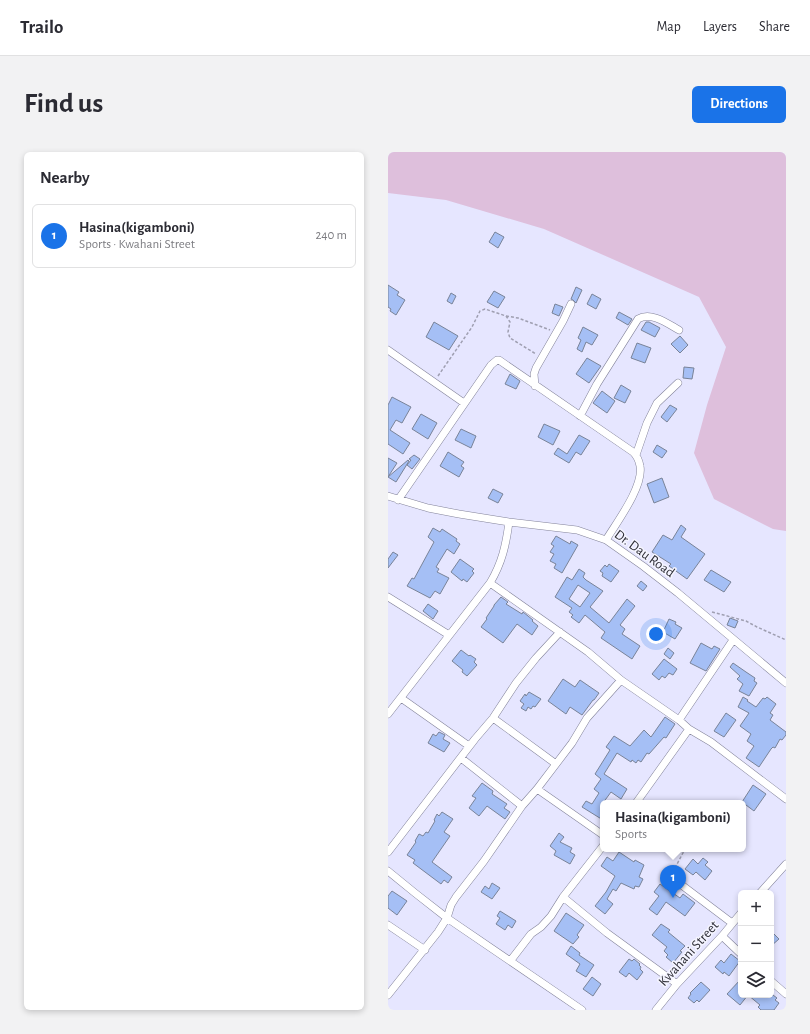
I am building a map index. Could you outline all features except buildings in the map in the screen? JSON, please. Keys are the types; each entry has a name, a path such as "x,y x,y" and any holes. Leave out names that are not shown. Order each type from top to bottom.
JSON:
{"street":[{"path":"535,386 534,374 571,304"},
{"path":"580,416 613,358 638,319 644,316 652,317 680,330"},
{"path":"388,350 464,403"},
{"path":"398,500 491,365 496,360 499,360 633,452 638,458 641,467 636,490 606,540"},
{"path":"636,455 647,423 656,403 678,383"},
{"name":"Dr. Dau Road","path":"388,496 428,508 459,514 509,522 577,530 606,540 643,566 786,683"},
{"path":"388,714 490,583 498,570 502,558 509,522"},
{"path":"490,583 588,652 621,680 679,720 689,729 711,742 786,800"},
{"path":"388,598 449,636"},
{"path":"388,852 469,746 493,718 516,683 560,632"},
{"path":"679,720 734,640"},
{"path":"388,995 425,950 447,918 451,905 456,897 522,806 572,743 588,718 621,680"},
{"path":"401,698 469,746"},
{"path":"493,718 556,764"},
{"path":"638,800 689,729"},
{"path":"461,758 522,806"},
{"path":"537,789 600,833"},
{"path":"510,960 531,934 541,927 551,916 563,897 600,850"},
{"path":"763,890 786,864"},
{"path":"388,871 447,918 582,1010"},
{"path":"672,875 675,880 732,923"},
{"path":"563,897 608,933 677,984"},
{"name":"Kwahani Street","path":"656,1010 677,984 722,936 738,916"},
{"path":"388,925 425,950"},
{"path":"722,936 738,951"},
{"path":"774,983 785,992"}],"path":[{"path":"433,382 464,340 482,310 485,309 506,316 518,318 557,332"},
{"path":"506,316 510,322 508,332 510,338 534,352 541,359"},
{"path":"711,612 746,621 786,640"},
{"path":"672,875 684,852"}],"shaded area":[{"path":"388,152 786,152 786,531 773,529 714,499 694,453 707,405 726,347 699,297 544,229 446,200 388,193"}],"place":[{"name":"Hasina(kigamboni)","path":"673,898"}]}
